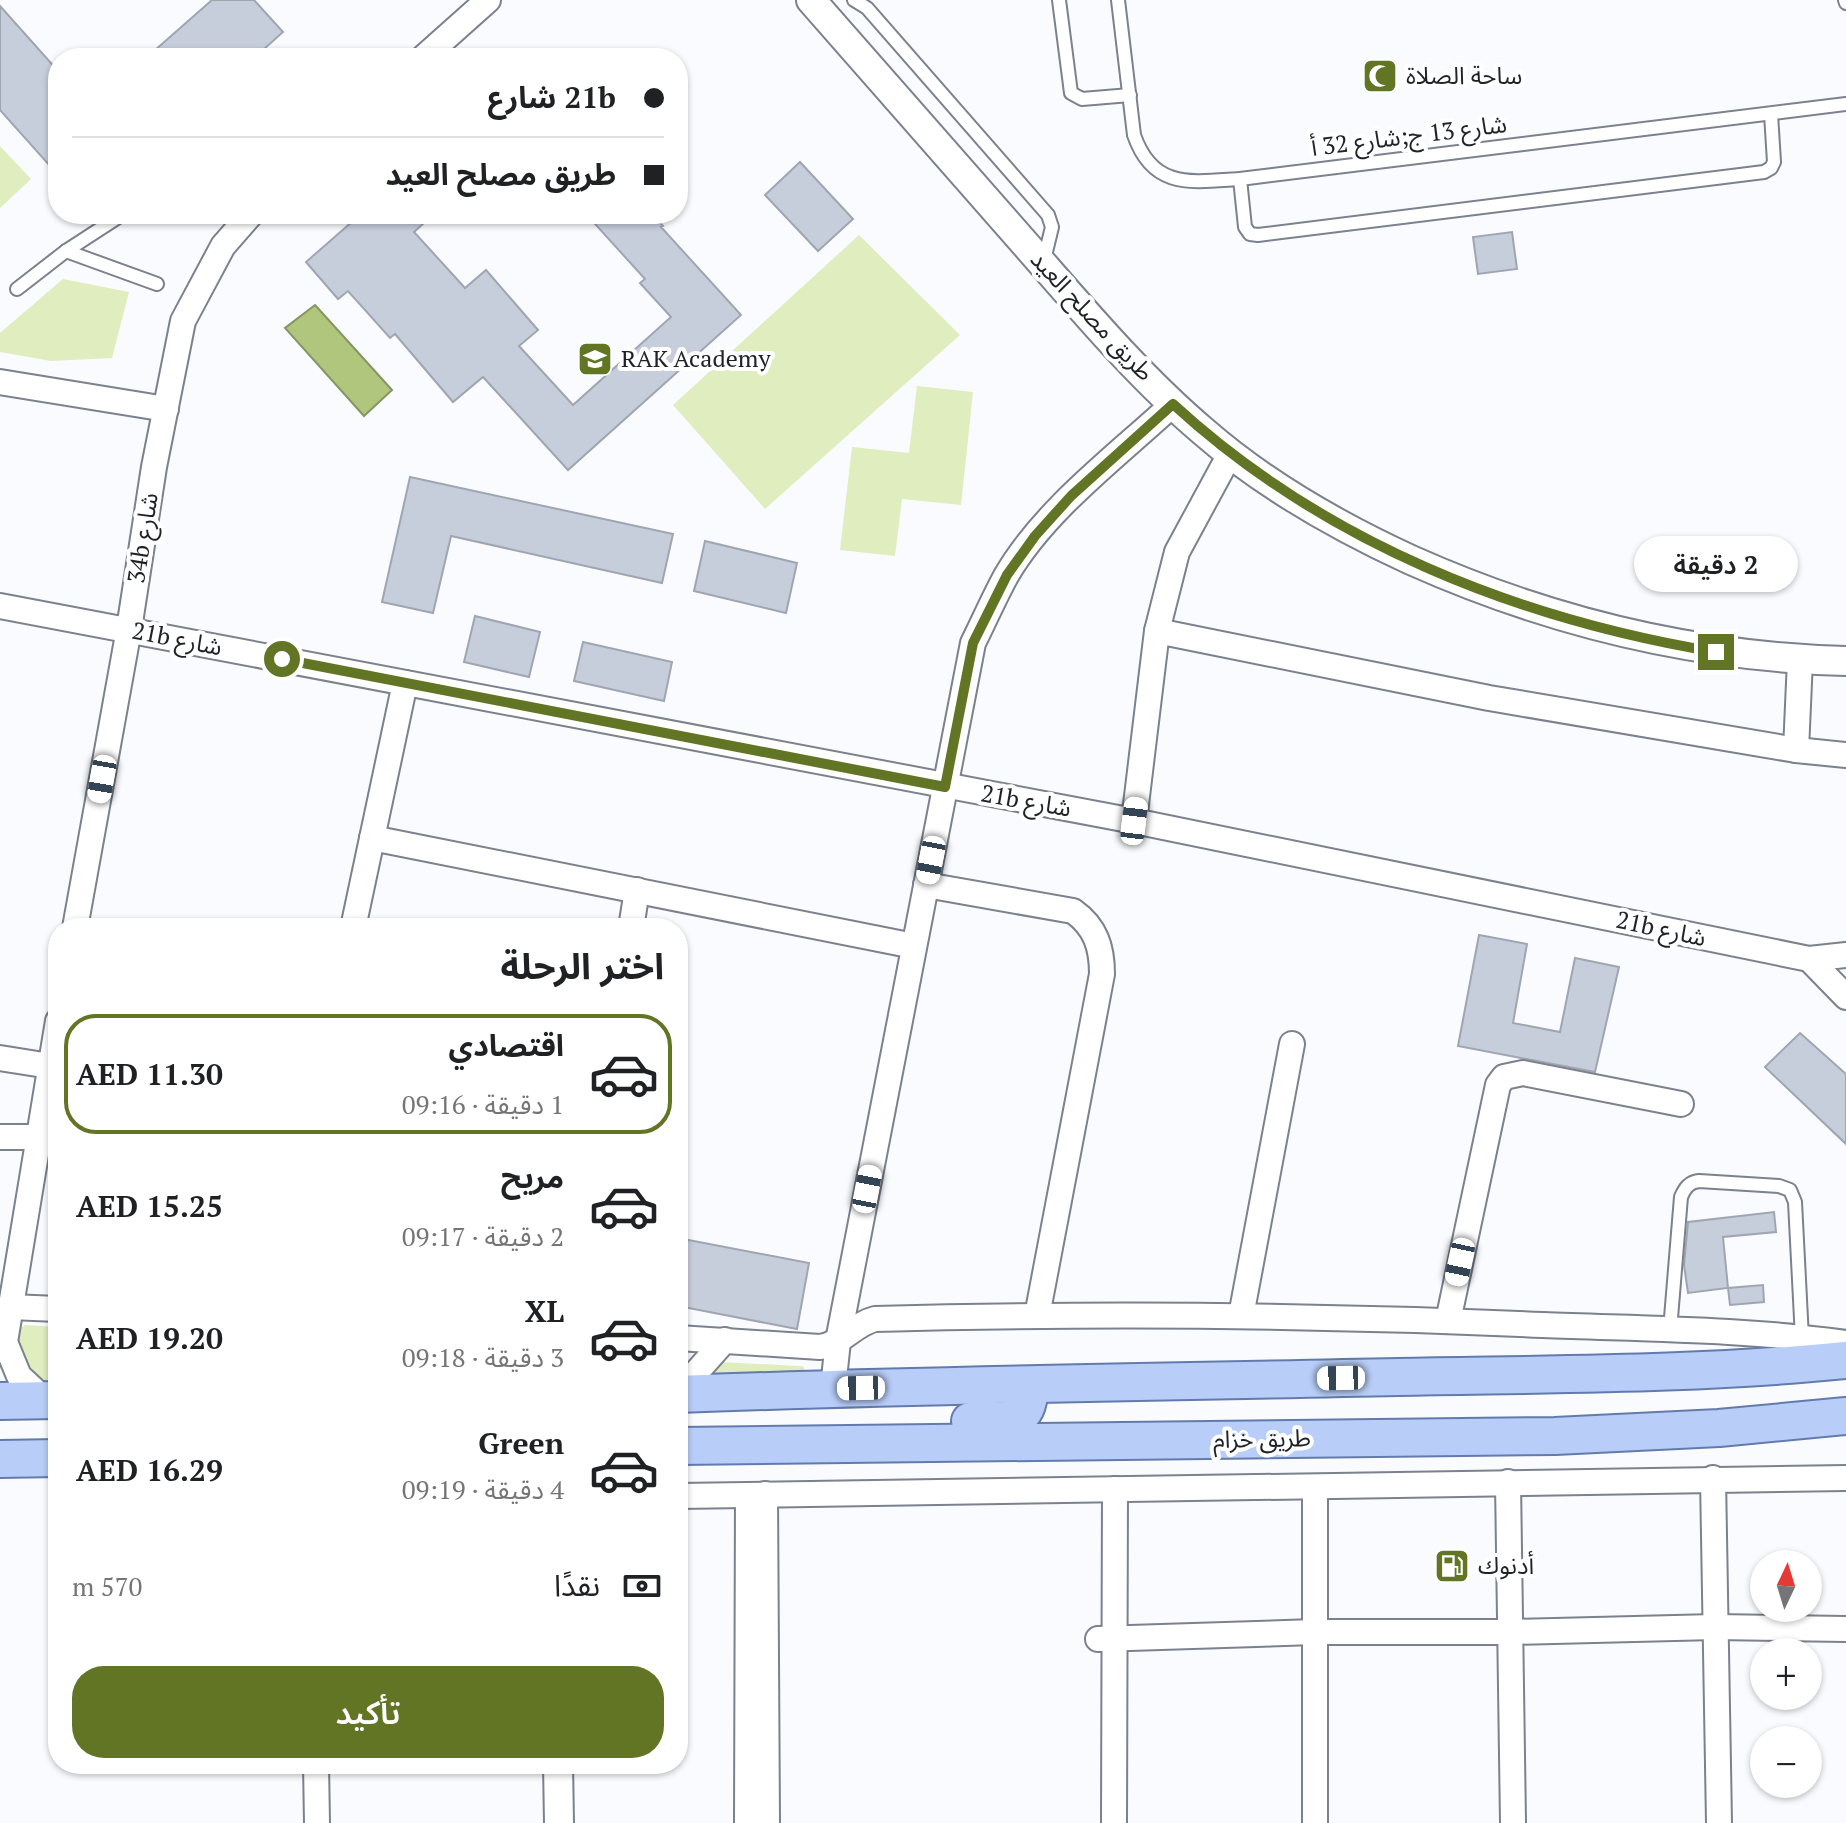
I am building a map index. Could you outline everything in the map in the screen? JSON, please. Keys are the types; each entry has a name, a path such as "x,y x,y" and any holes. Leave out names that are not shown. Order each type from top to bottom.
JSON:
{"main road":[{"path":"688,1394 1652,1372 1791,1366 1846,1360"},
{"path":"862,1444 891,1427 913,1423 1013,1420 1023,1415 1028,1405 1029,1385"},
{"path":"0,1401 48,1400"},
{"name":"طريق خزام","path":"688,1446 1555,1436 1719,1428 1846,1416"},
{"path":"0,1459 48,1458"}],"street":[{"path":"434,48 488,0"},
{"name":"طريق مصلح العيد","path":"816,1 1043,264 1173,404 1230,454 1293,499 1373,542 1511,601 1590,626 1668,644 1747,656 1846,661"},
{"name":"34b شارع","path":"77,918 129,629 154,467 183,321 223,246 242,224"},
{"path":"0,382 166,409"},
{"path":"833,1388 838,1341 973,643 1007,575 1035,536 1071,496 1173,404"},
{"path":"1134,821 1157,631 1177,552 1230,454"},
{"name":"21b شارع","path":"0,606 1134,821 1809,959 1846,955"},
{"path":"1157,631 1489,698 1796,750 1846,755"},
{"path":"1796,750 1800,660"},
{"path":"355,918 405,683"},
{"path":"372,838 914,946"},
{"path":"926,885 1073,911 1086,920 1097,937 1102,974 1037,1316"},
{"path":"633,918 637,890"},
{"path":"1809,959 1846,997"},
{"path":"1241,1316 1292,1044"},
{"path":"0,1058 48,1074"},
{"path":"1448,1321 1498,1085 1504,1077 1523,1073 1681,1104"},
{"path":"48,1092 37,1137 5,1328 19,1376 48,1397"},
{"path":"0,1137 37,1137"},
{"path":"5,1328 48,1313"},
{"path":"688,1338 820,1347 838,1341 856,1327 875,1319 1241,1316 1670,1330 1846,1343"},
{"path":"688,1383 725,1340"},
{"path":"1719,1428 1846,1425"},
{"path":"1713,1478 1719,1823"},
{"path":"688,1496 1846,1478"},
{"path":"1508,1482 1513,1823"},
{"path":"1315,1487 1315,1823"},
{"path":"1099,1823 1106,1638 1106,1489"},
{"path":"747,1823 756,1495"},
{"path":"756,1495 767,1823"},
{"path":"1106,1638 1715,1627 1846,1629"},
{"path":"1106,1638 1114,1823"},
{"path":"316,1774 317,1823"},
{"path":"558,1774 559,1823"}],"lane":[{"path":"854,0 867,8 1048,215 1052,227 1043,264"},
{"path":"1059,0 1071,93 1078,99 1130,95"},
{"name":"شارع 13 ج;شارع 32 أ","path":"1118,0 1134,135 1140,152 1151,166 1166,176 1183,181 1240,179 1846,104"},
{"path":"1240,179 1245,227 1250,234 1258,235 1764,172 1774,162 1771,114"},
{"path":"17,289 108,224"},
{"path":"66,251 157,284"},
{"path":"1670,1330 1681,1197 1691,1183 1699,1181 1785,1187 1794,1195 1802,1338"}],"shaded area":[{"path":"0,146 31,179 0,208"},
{"path":"859,235 960,335 765,509 673,405"},
{"path":"63,279 129,292 112,358 51,361 0,352 0,333"},
{"path":"315,305 392,390 364,416 285,328"},
{"path":"917,386 973,392 961,505 902,499 895,556 840,550 852,447 909,453"},
{"path":"25,1325 48,1326 48,1386 21,1386 10,1336"},
{"path":"720,1362 800,1366 804,1367 804,1376 702,1377"}],"building":[{"path":"212,0 254,0 283,32 265,48 157,48"},
{"path":"0,6 48,60 48,164 0,110"},
{"path":"800,162 853,219 818,251 765,195"},
{"path":"350,224 423,224 414,232 465,288 486,270 538,330 519,346 573,405 671,317 640,283 645,279 595,224 661,224 741,315 568,470 483,377 453,402 395,334 390,338 348,291 338,299 306,262"},
{"path":"1512,232 1517,269 1478,274 1473,237"},
{"path":"410,477 673,534 662,583 451,536 433,613 382,602"},
{"path":"705,541 797,563 786,613 694,591"},
{"path":"475,616 540,632 529,677 464,662"},
{"path":"583,642 672,662 664,701 574,681"},
{"path":"1479,935 1527,944 1513,1023 1560,1032 1575,958 1619,967 1595,1072 1458,1046"},
{"path":"1800,1033 1846,1074 1846,1144 1765,1067"},
{"path":"1774,1212 1776,1232 1723,1237 1728,1288 1688,1293 1684,1265 1688,1222"},
{"path":"688,1240 809,1263 797,1329 688,1308"},
{"path":"1763,1285 1764,1302 1730,1305 1728,1288"}],"place":[{"name":"ساحة الصلاة","path":"1380,76"},
{"name":"RAK Academy","path":"595,359"},
{"name":"أدنوك","path":"1452,1566"}],"route":[{"path":"282,659 945,787 973,643 1007,575 1035,536 1071,496 1173,404 1230,454 1293,499 1373,542 1511,601 1590,626 1716,652"}]}
